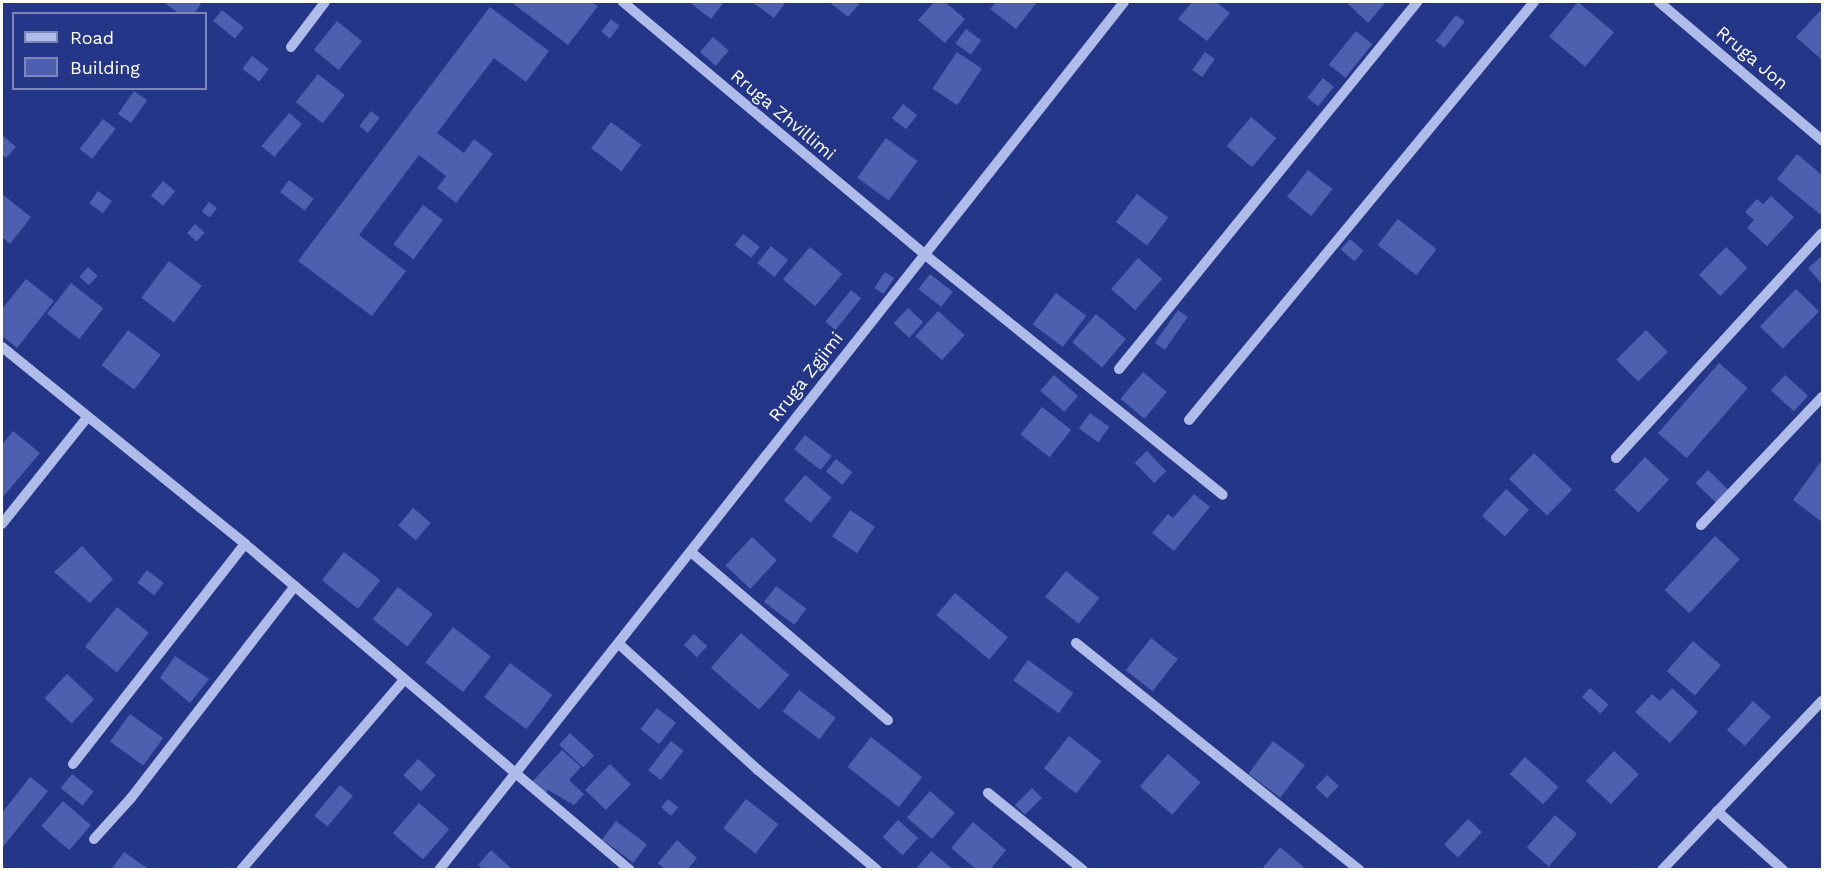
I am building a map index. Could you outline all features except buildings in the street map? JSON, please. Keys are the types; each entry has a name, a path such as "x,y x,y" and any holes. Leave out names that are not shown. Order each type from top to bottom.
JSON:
{"street":[{"path":"291,46 325,2"},
{"name":"Rruga Zhvillimi","path":"623,2 923,253 1223,495"},
{"name":"Rruga Zgjimi","path":"439,870 620,644 923,253 1124,2"},
{"path":"1119,369 1417,2"},
{"path":"1189,420 1534,2"},
{"name":"Rruga Jon","path":"1659,2 1822,140"},
{"path":"1616,458 1822,233"},
{"path":"2,347 85,420 245,544 630,870"},
{"path":"1701,525 1822,397"},
{"path":"2,524 85,420"},
{"path":"73,764 245,544"},
{"path":"691,552 888,720"},
{"path":"94,838 131,798 295,586"},
{"path":"1076,643 1359,870"},
{"path":"620,644 758,770 877,870"},
{"path":"241,870 404,680"},
{"path":"1662,870 1822,701"},
{"path":"988,794 1083,870"},
{"path":"1717,811 1783,870"}]}
